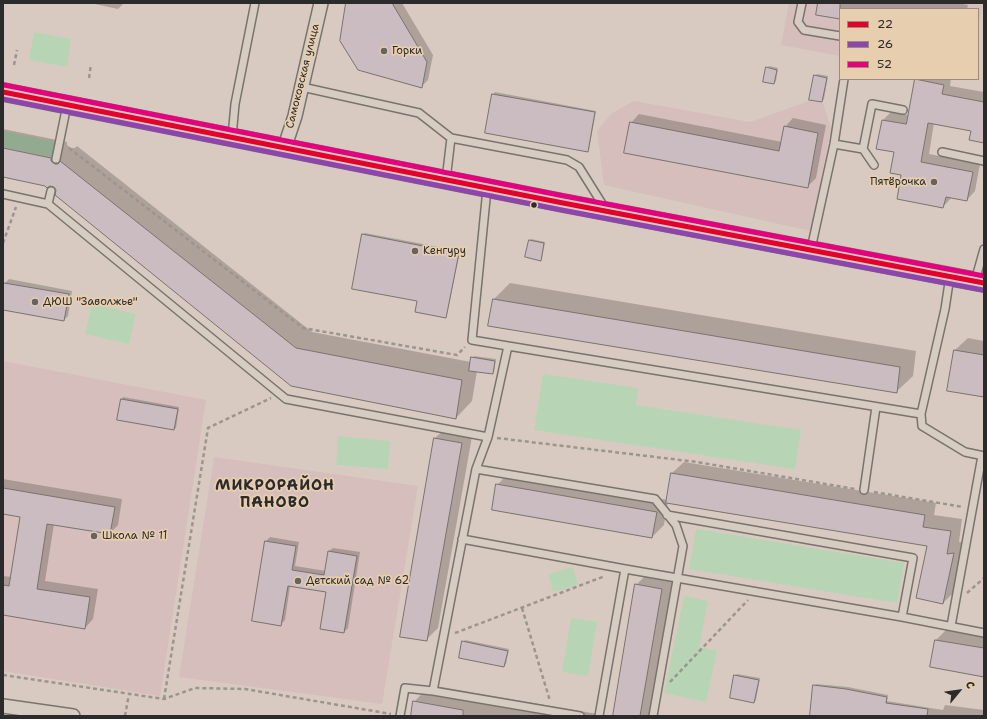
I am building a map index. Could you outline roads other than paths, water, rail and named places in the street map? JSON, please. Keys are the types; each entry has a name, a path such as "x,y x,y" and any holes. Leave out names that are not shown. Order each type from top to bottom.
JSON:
{"street":[{"name":"Самоковская улица","path":"284,149 295,116 321,3"},
{"path":"3,92 607,212 811,249 979,282"},
{"path":"3,706 16,712 73,716"}],"lane":[{"path":"232,137 235,104 255,3"},
{"path":"802,3 798,22 804,30 839,36"},
{"path":"811,249 834,144 844,80"},
{"path":"302,86 419,113 451,138 567,160 579,166 607,212"},
{"path":"863,149 872,104 903,110"},
{"path":"56,159 67,105"},
{"path":"446,180 451,138"},
{"path":"834,144 863,149 874,165"},
{"path":"942,152 984,160"},
{"path":"487,188 472,340 921,414"},
{"path":"48,204 51,191"},
{"path":"3,194 48,204 286,399 488,437"},
{"path":"979,282 984,249"},
{"path":"950,276 945,309 921,414 922,426 965,452 983,456 951,626"},
{"path":"433,691 476,469 488,437 508,346"},
{"path":"864,490 876,407"},
{"path":"476,469 655,499 676,525 683,546 653,716"},
{"path":"668,515 912,558 902,617"},
{"path":"462,539 902,617 984,633"},
{"path":"599,716 625,569"},
{"path":"400,716 405,688 433,691 580,716"}],"place":[{"name":"Горки","path":"384,51"},
{"name":"Пятёрочка","path":"934,182"},
{"name":"Кенгуру","path":"415,251"},
{"name":"ДЮШ \"Заволжье\"","path":"35,302"},
{"name":"Школа № 11","path":"94,536"},
{"name":"Детский сад № 62","path":"298,581"}],"district":[{"name":"МИКРОРАЙОН ПАНОВО","path":"275,494"}]}
